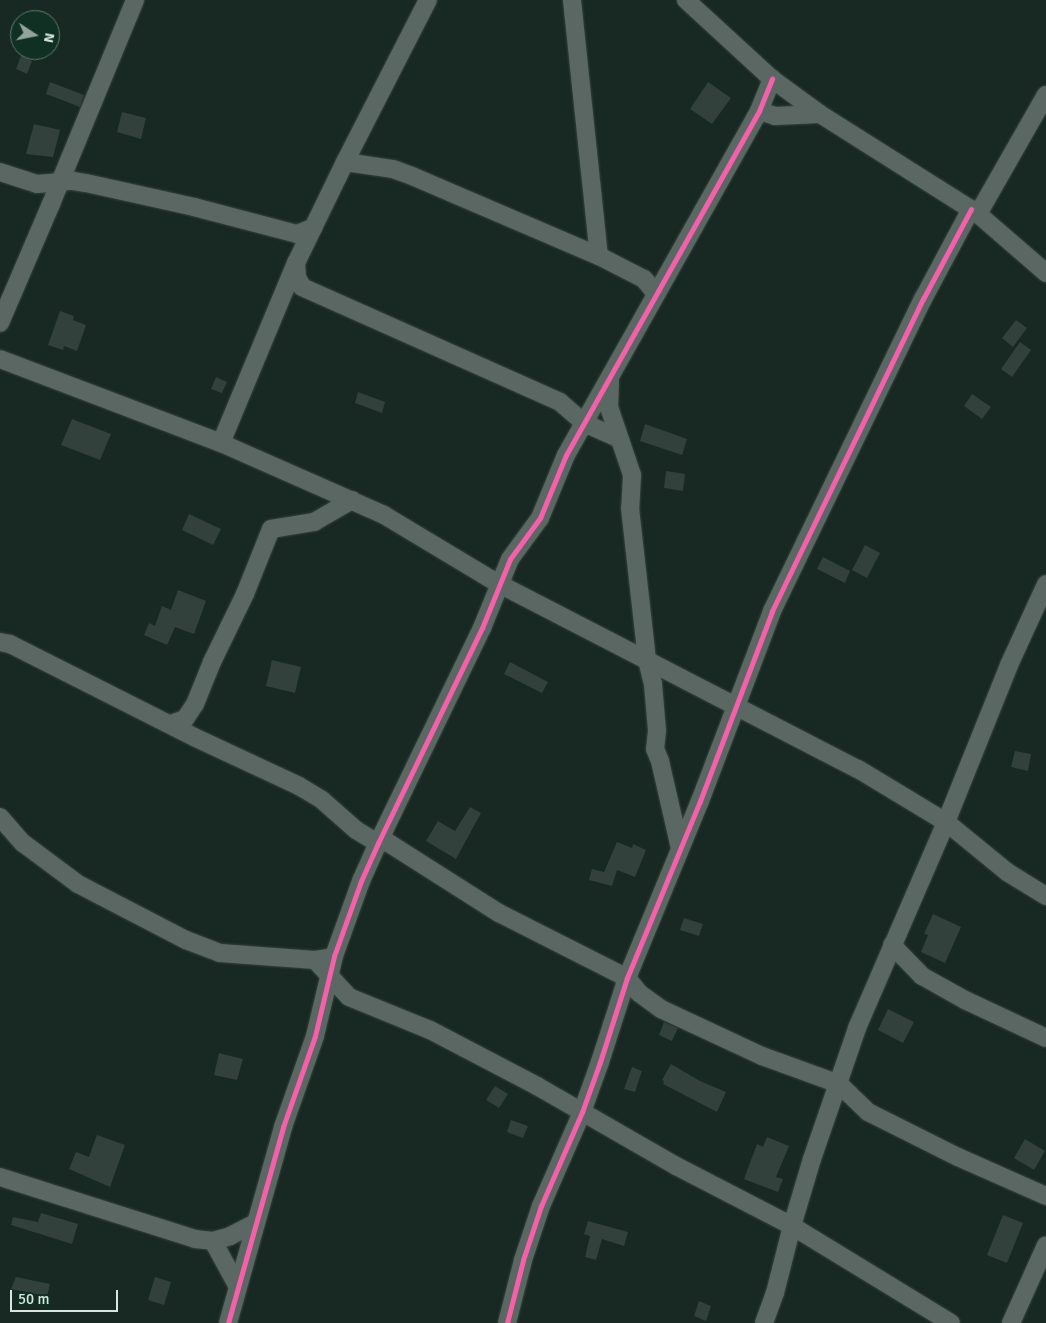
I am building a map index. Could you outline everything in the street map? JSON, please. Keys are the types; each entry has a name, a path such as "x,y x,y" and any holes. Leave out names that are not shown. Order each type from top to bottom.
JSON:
{"street":[{"path":"0,323 51,204 134,0"},
{"path":"221,443 296,263 301,240 314,227 428,0"},
{"path":"572,0 599,256"},
{"path":"686,0 772,79 820,114 975,211 1046,273"},
{"path":"228,1323 283,1127 315,1036 334,956 361,881 388,821 482,628 510,559 540,518 566,455 759,111 772,79"},
{"path":"507,1323 523,1260 541,1206 582,1112 606,1046 626,978 680,848 779,595 923,299 1046,94"},
{"path":"759,111 775,116 820,114"},
{"path":"345,162 393,169 599,256 644,278 656,294"},
{"path":"0,172 36,184 60,182 86,183 194,207 301,240"},
{"path":"36,184 51,204"},
{"path":"296,263 297,277 302,287 560,402 584,423 618,438"},
{"path":"644,278 668,272"},
{"path":"0,359 221,443 384,515 499,584 734,707 858,769 946,822 1007,872 1046,896"},
{"path":"611,375 608,402 618,438 625,450 632,475 630,508 647,660 653,684 657,731 655,749 660,762 680,848"},
{"path":"171,724 185,719 195,704 212,662 245,594 271,529 314,522 352,500"},
{"path":"764,1323 775,1294 792,1226 812,1160 857,1028 946,822 1009,665 1045,589"},
{"path":"0,642 10,644 299,786 322,800 356,830 378,843 387,842 498,913 626,978 640,993 661,1009 762,1056 839,1084 868,1112 958,1157 1046,1196"},
{"path":"0,817 23,843 78,884 186,940 220,953 316,960 334,956"},
{"path":"356,830 388,821"},
{"path":"892,945 922,976 966,1000 1046,1038"},
{"path":"316,960 349,997 430,1030 582,1112 676,1166 792,1226 951,1323"},
{"path":"325,1000 349,997"},
{"path":"0,1177 195,1239 213,1241 230,1236 255,1223"},
{"path":"213,1241 238,1286"},
{"path":"1011,1323 1046,1245"}],"building":[{"path":"19,60 32,61 27,74 16,69"},
{"path":"50,82 84,95 80,107 46,94"},
{"path":"708,82 731,98 712,124 690,109"},
{"path":"122,112 146,118 141,139 117,132"},
{"path":"34,124 60,130 53,157 26,154"},
{"path":"60,311 74,316 73,320 86,325 77,351 64,346 63,350 48,345"},
{"path":"1016,320 1027,328 1013,347 1002,338"},
{"path":"1020,342 1031,350 1012,377 1001,369"},
{"path":"216,377 227,382 222,393 211,389"},
{"path":"358,392 385,402 382,413 355,403"},
{"path":"972,394 991,407 982,419 964,406"},
{"path":"72,419 111,434 100,460 61,445"},
{"path":"645,424 687,439 682,455 640,441"},
{"path":"666,471 685,474 683,491 664,488"},
{"path":"189,514 221,529 213,545 182,530"},
{"path":"865,545 880,553 867,578 852,570"},
{"path":"823,557 850,571 845,583 817,569"},
{"path":"178,590 206,601 194,634 175,627 167,645 144,635 149,623 155,626 162,606 171,610"},
{"path":"272,660 301,667 295,693 266,686"},
{"path":"510,662 548,682 542,693 504,674"},
{"path":"1015,751 1031,754 1028,771 1011,767"},
{"path":"470,807 481,813 456,859 426,841 438,821 455,831"},
{"path":"617,842 632,848 633,844 646,850 635,877 617,870 612,886 589,880 592,869 604,872"},
{"path":"933,914 961,927 945,963 921,952 928,935 924,934"},
{"path":"684,918 703,924 699,936 680,930"},
{"path":"888,1009 914,1022 903,1043 878,1030"},
{"path":"664,1022 678,1028 672,1041 659,1035"},
{"path":"219,1053 243,1059 237,1080 214,1075"},
{"path":"671,1064 700,1081 726,1092 717,1112 663,1084 664,1081 662,1080"},
{"path":"632,1067 642,1071 635,1092 624,1089"},
{"path":"495,1086 508,1094 499,1108 486,1100"},
{"path":"511,1120 528,1126 523,1138 507,1132"},
{"path":"97,1135 125,1145 110,1187 69,1169 76,1152 89,1157"},
{"path":"767,1137 789,1146 776,1177 783,1179 778,1192 744,1179 757,1144 763,1147"},
{"path":"1025,1139 1045,1151 1034,1170 1014,1158"},
{"path":"41,1213 78,1224 72,1244 11,1225 13,1217 38,1222"},
{"path":"1003,1215 1023,1223 1007,1263 987,1255"},
{"path":"588,1221 628,1232 624,1246 602,1239 596,1260 585,1257 590,1236 584,1234"},
{"path":"16,1277 50,1284 47,1296 11,1289"},
{"path":"155,1277 171,1282 164,1305 148,1300"},
{"path":"699,1301 711,1306 706,1321 694,1316"}],"cycle path":[{"path":"228,1323 283,1127 315,1036 334,956 361,881 482,628 510,559 540,518 566,455 759,111 772,79"},
{"path":"507,1323 523,1260 541,1206 582,1112 627,978 700,801 772,611 923,299 971,209"}]}
